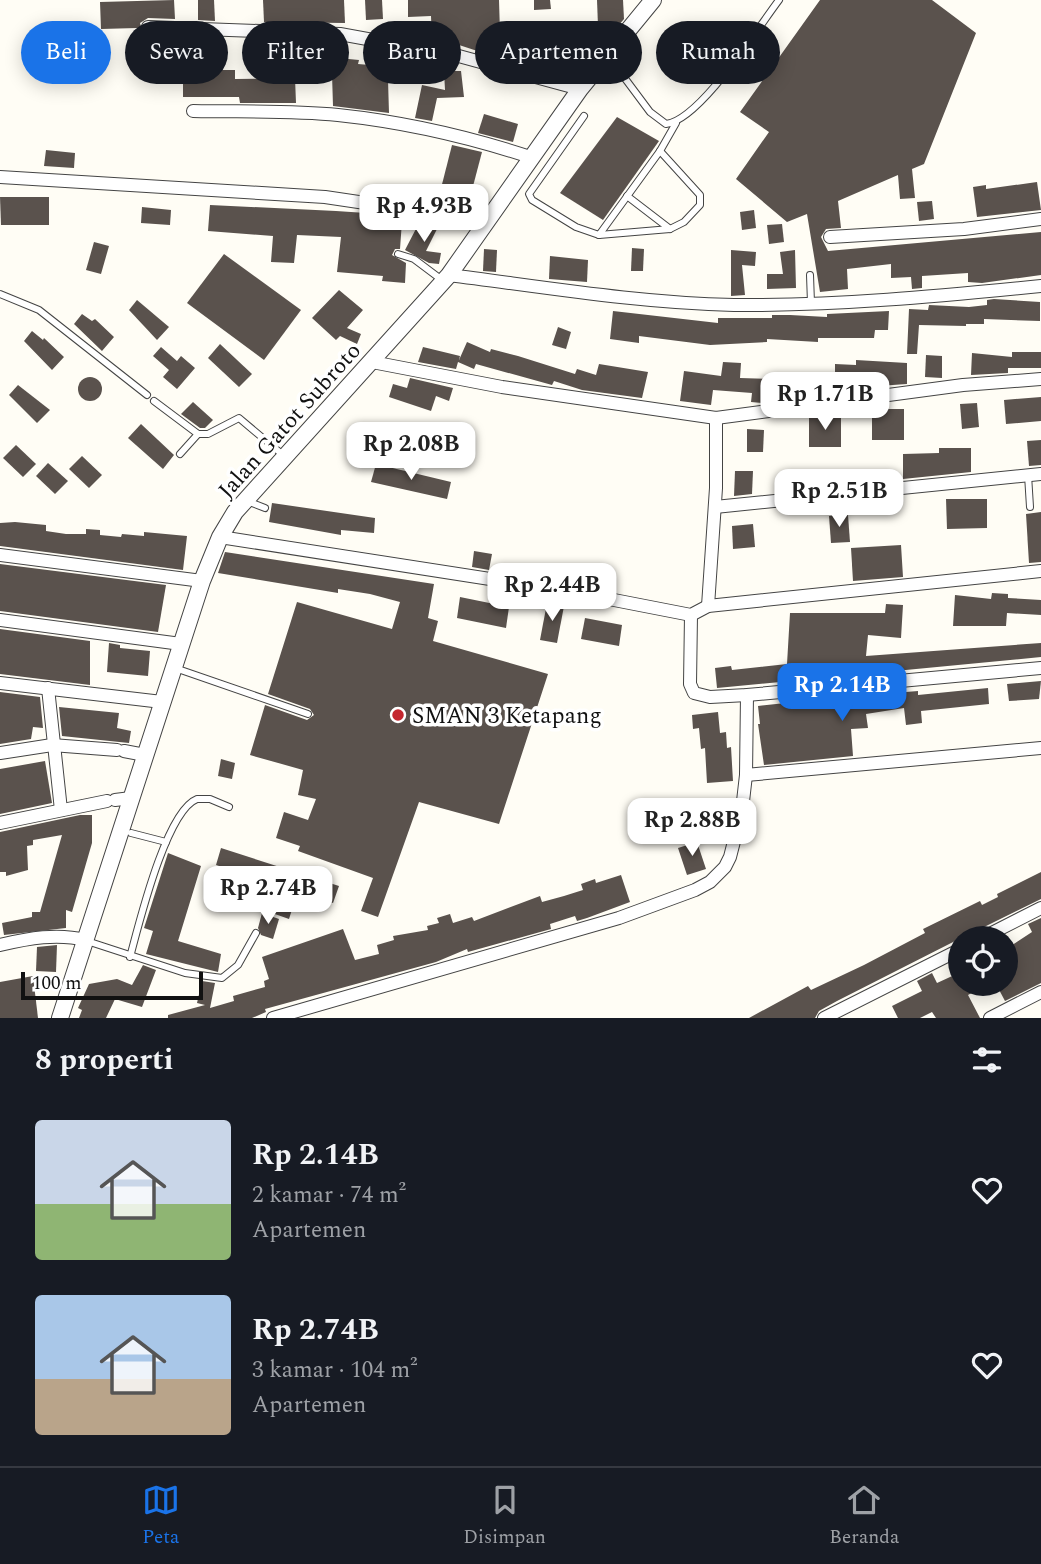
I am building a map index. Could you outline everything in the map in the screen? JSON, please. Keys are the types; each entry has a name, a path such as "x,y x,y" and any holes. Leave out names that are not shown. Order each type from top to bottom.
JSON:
{"street":[{"name":"Jalan Gatot Subroto","path":"636,21 653,0"},
{"path":"228,30 340,34 455,55 580,89"},
{"name":"Jalan Gatot Subroto","path":"60,1018 125,832 118,800 145,755 202,581 220,537 245,500 446,278 584,84"},
{"path":"193,111 304,113 377,120 467,139 529,162"},
{"path":"0,177 325,197 486,221"},
{"path":"830,237 964,229 1041,219"},
{"path":"446,278 659,300 737,305 944,295 1041,285"},
{"path":"372,362 515,389 716,418 962,385 1041,379"},
{"path":"708,607 715,507 716,418"},
{"path":"715,507 1035,475"},
{"path":"220,537 573,592 691,615 708,607 1041,571"},
{"path":"0,555 202,581"},
{"path":"691,615 691,689 701,696 747,695 1041,668"},
{"path":"0,620 181,644"},
{"path":"0,683 162,702"},
{"path":"48,688 61,810"},
{"path":"273,1018 619,918 695,890 717,875 730,857 742,810 746,775 747,695"},
{"path":"0,753 52,745 120,750 145,755"},
{"path":"746,775 1041,748"},
{"path":"0,822 118,800"},
{"path":"1006,926 1041,908"},
{"path":"0,945 56,936 89,941"},
{"path":"824,1018 948,956"},
{"path":"990,1018 1041,992"}],"lane":[{"path":"599,236 660,151 676,123 697,108 779,0"},
{"path":"629,84 650,112 666,124 676,123"},
{"path":"584,116 530,190 532,200 576,227 599,236 670,229 684,222 700,205 701,199 660,151"},
{"path":"529,162 541,175"},
{"path":"627,196 670,229"},
{"path":"398,254 423,264 446,278"},
{"path":"810,275 811,303"},
{"path":"0,294 38,310 147,395"},
{"path":"154,401 198,435 208,435 239,418 285,456"},
{"path":"180,454 198,435"},
{"path":"1030,507 1035,475"},
{"path":"245,500 265,508"},
{"path":"173,667 308,714"},
{"path":"130,957 166,842 181,814 192,801 203,798 229,807"},
{"path":"125,832 166,842"},
{"path":"89,941 186,974 222,978 238,965 256,933"}],"building":[{"path":"174,0 175,19 125,21 125,28 111,29 111,21 101,21 100,2"},
{"path":"198,0 214,0 215,21 198,20"},
{"path":"263,0 344,0 345,21 264,21"},
{"path":"365,0 382,0 383,19 366,20"},
{"path":"408,0 499,0 500,21 475,21 475,50 461,46 461,21 431,21 431,16 408,17"},
{"path":"534,0 550,0 551,9 534,10"},
{"path":"597,0 623,0 622,21 598,21"},
{"path":"820,0 932,0 976,33 924,164 912,169 915,198 900,199 898,175 838,201 841,228 826,229 821,237 828,251 1041,232 1041,275 982,283 968,282 968,273 922,276 922,288 912,289 911,277 891,278 891,264 847,269 848,289 820,292 807,214 787,222 736,179 769,132 740,112 760,84 780,84 780,56"},
{"path":"349,59 359,60 358,64 363,64 363,84 388,84 389,113 333,106 332,84 349,84"},
{"path":"228,70 235,70 235,79 242,79 242,84 295,84 296,103 240,103 239,97 183,97 183,84 228,84"},
{"path":"461,71 464,97 437,98 432,121 415,118 422,85 445,90 445,84 461,84"},
{"path":"484,114 518,124 513,142 478,133"},
{"path":"617,117 659,141 603,220 560,193"},
{"path":"452,145 482,152 467,209 437,204"},
{"path":"46,150 75,153 74,168 44,166"},
{"path":"1037,182 1041,210 977,217 973,187 986,185 986,189"},
{"path":"0,197 49,197 49,225 1,225"},
{"path":"932,201 934,219 919,221 917,202"},
{"path":"210,205 366,213 366,219 402,221 400,249 395,249 392,255 406,263 405,283 382,281 383,276 337,272 341,237 297,235 294,263 271,262 273,236 208,231"},
{"path":"142,207 171,210 170,225 141,223"},
{"path":"754,210 756,228 742,230 740,212"},
{"path":"419,223 438,227 426,251 441,253 439,264 429,263 405,250"},
{"path":"782,224 784,242 769,244 767,225"},
{"path":"94,242 109,246 101,274 86,270"},
{"path":"632,248 644,249 643,271 631,271"},
{"path":"484,249 497,250 496,272 483,271"},
{"path":"731,250 756,252 755,266 742,265 745,295 731,296"},
{"path":"795,250 796,288 767,289 767,274 783,274 780,252"},
{"path":"224,254 301,310 264,360 187,303"},
{"path":"550,256 588,260 587,282 549,279"},
{"path":"339,290 363,310 347,328 361,334 357,344 340,336 336,340 312,318"},
{"path":"137,300 169,327 157,340 129,310"},
{"path":"987,300 1040,302 1040,321 984,319 984,324 966,326 919,325 917,354 907,354 909,309 928,310 929,305 987,305"},
{"path":"613,311 718,323 718,318 772,318 772,315 827,317 827,314 889,311 888,330 875,330 874,338 818,338 818,342 767,339 767,342 710,345 639,336 639,343 610,339"},
{"path":"82,314 92,321 95,319 114,337 102,351 74,324"},
{"path":"558,327 571,332 566,349 552,345"},
{"path":"32,331 43,340 44,338 64,357 52,370 24,341"},
{"path":"467,342 490,352 491,349 575,374 577,369 596,375 599,364 648,372 642,398 582,390 554,381 552,385 476,364 474,369 458,362 456,369 418,362 423,347 460,356 459,360"},
{"path":"220,344 252,374 239,387 208,358"},
{"path":"161,347 177,361 181,356 195,368 177,389 163,377 169,370 153,356"},
{"path":"1012,352 1041,352 1041,368 1008,368 1008,373 971,375 972,353 1012,357"},
{"path":"926,355 942,356 942,378 925,377"},
{"path":"856,360 907,363 907,384 878,386 851,382 851,387 833,386 833,394 779,394 779,400 762,399 762,403 751,402 752,393 713,390 711,405 680,401 684,371 721,376 723,362 741,363 740,378 770,379 770,376 782,377 783,372 835,374 835,364 856,365"},
{"path":"85,377 95,377 102,384 102,394 95,401 85,401 78,394 78,384"},
{"path":"410,378 453,388 449,401 436,396 431,411 389,397 393,384 407,388"},
{"path":"18,385 50,410 37,423 9,395"},
{"path":"1041,397 1041,421 1006,424 1004,400"},
{"path":"193,402 213,420 205,428 200,428 181,414"},
{"path":"977,403 979,427 962,429 960,404"},
{"path":"872,409 904,409 904,440 872,440"},
{"path":"809,416 841,416 841,447 809,447"},
{"path":"141,424 174,455 163,469 128,438"},
{"path":"747,429 764,430 763,452 747,452"},
{"path":"1041,440 1041,465 1029,466 1027,441"},
{"path":"16,445 36,464 23,477 3,458"},
{"path":"939,448 971,448 971,472 903,479 903,454 939,453"},
{"path":"82,456 102,475 89,488 69,469"},
{"path":"48,463 68,481 55,494 36,476"},
{"path":"376,464 451,482 447,499 371,482"},
{"path":"735,471 753,471 752,494 734,496"},
{"path":"946,499 987,499 987,528 947,529"},
{"path":"272,503 375,518 374,533 341,530 341,535 269,522"},
{"path":"1041,512 1041,562 1029,563 1026,514"},
{"path":"848,515 850,542 831,543 829,516"},
{"path":"0,523 46,525 46,531 66,534 86,534 86,529 100,530 100,535 121,537 122,534 144,536 144,532 187,536 183,570 0,546"},
{"path":"753,524 755,547 733,549 732,526"},
{"path":"901,545 903,577 853,581 851,548"},
{"path":"474,551 492,554 489,570 472,567"},
{"name":"SMAN 3 Ketapang","path":"225,552 434,584 428,618 438,621 433,641 548,674 499,824 419,802 378,917 361,911 373,878 298,851 300,846 276,838 284,812 308,820 316,799 298,795 303,770 250,755 265,705 307,720 314,715 310,709 268,694 297,602 392,629 400,602 370,594 338,589 338,593 218,573"},
{"path":"0,564 166,585 158,632 0,611"},
{"path":"992,593 1008,594 1008,598 1041,600 1041,615 1007,613 1006,626 953,626 955,595 991,599"},
{"path":"460,597 509,607 506,628 457,618"},
{"path":"547,603 564,606 557,643 540,640"},
{"path":"886,604 903,605 901,638 868,635 866,656 1041,643 1041,657 717,688 715,668 731,666 732,670 787,664 790,613 885,613"},
{"path":"585,618 622,625 619,646 581,639"},
{"path":"0,629 90,641 90,685 0,674"},
{"path":"109,643 120,645 120,648 150,651 148,676 107,672"},
{"path":"1041,681 1039,699 1009,701 1007,684"},
{"path":"988,688 989,704 921,711 922,723 906,725 904,708 866,714 868,728 851,729 853,756 764,765 758,706 795,702 795,705 844,701 844,704 882,700 882,694 918,691 918,695"},
{"path":"0,692 40,697 43,728 33,727 31,739 0,744"},
{"path":"59,707 119,713 117,728 131,731 129,743 62,736"},
{"path":"718,712 720,733 726,732 727,748 731,747 733,781 707,783 705,748 701,749 699,728 693,729 692,715"},
{"path":"221,759 235,763 232,779 218,776"},
{"path":"45,761 52,803 0,814 0,769"},
{"path":"80,815 92,815 92,843 72,912 66,910 66,928 4,935 2,923 32,917 32,912 40,912 62,835 33,840 33,845 27,846 28,870 6,876 6,872 0,872 0,832"},
{"path":"697,842 706,869 687,875 678,848"},
{"path":"221,848 339,886 333,903 298,891 289,919 272,913 281,886 216,865"},
{"path":"168,853 201,866 178,941 221,954 218,972 146,954 153,931 144,928"},
{"path":"1041,872 1041,899 986,926 948,926 948,945 837,1001 819,1011 815,1018 749,1018 808,986 811,990 864,965 925,933 923,929 980,901 982,905 998,897 997,894"},
{"path":"621,875 630,902 587,918 577,921 575,916 550,924 551,929 468,952 467,949 436,962 265,1009 266,1012 252,1018 168,1018 168,1015 205,1005 197,1003 202,981 215,983 210,1008 234,1001 233,996 265,987 264,981 269,979 262,957 343,929 355,960 379,954 377,945 394,940 393,936 428,930 427,926 439,923 437,918 450,914 453,923 472,917 474,921 540,896 542,902 583,890 581,884 595,879 596,883"},
{"path":"262,913 279,919 273,939 261,935 258,928"},
{"path":"1041,918 1041,983 1018,994 1018,941 1032,932 1028,924"},
{"path":"57,945 56,972 36,971 37,947"},
{"path":"143,965 156,970 142,1007 115,999 106,1018 79,1018 82,1010 78,1008 89,984 117,979 132,985"},
{"path":"932,973 937,983 948,978 948,996 969,996 980,1018 936,1018 932,1012 920,1018 898,1018 892,1006 922,991 917,981"},
{"path":"33,976 38,1018 0,1018 0,982"},
{"path":"1002,996 1015,996 1005,1001"}],"place":[{"name":"SMAN 3 Ketapang","path":"398,715"}]}
